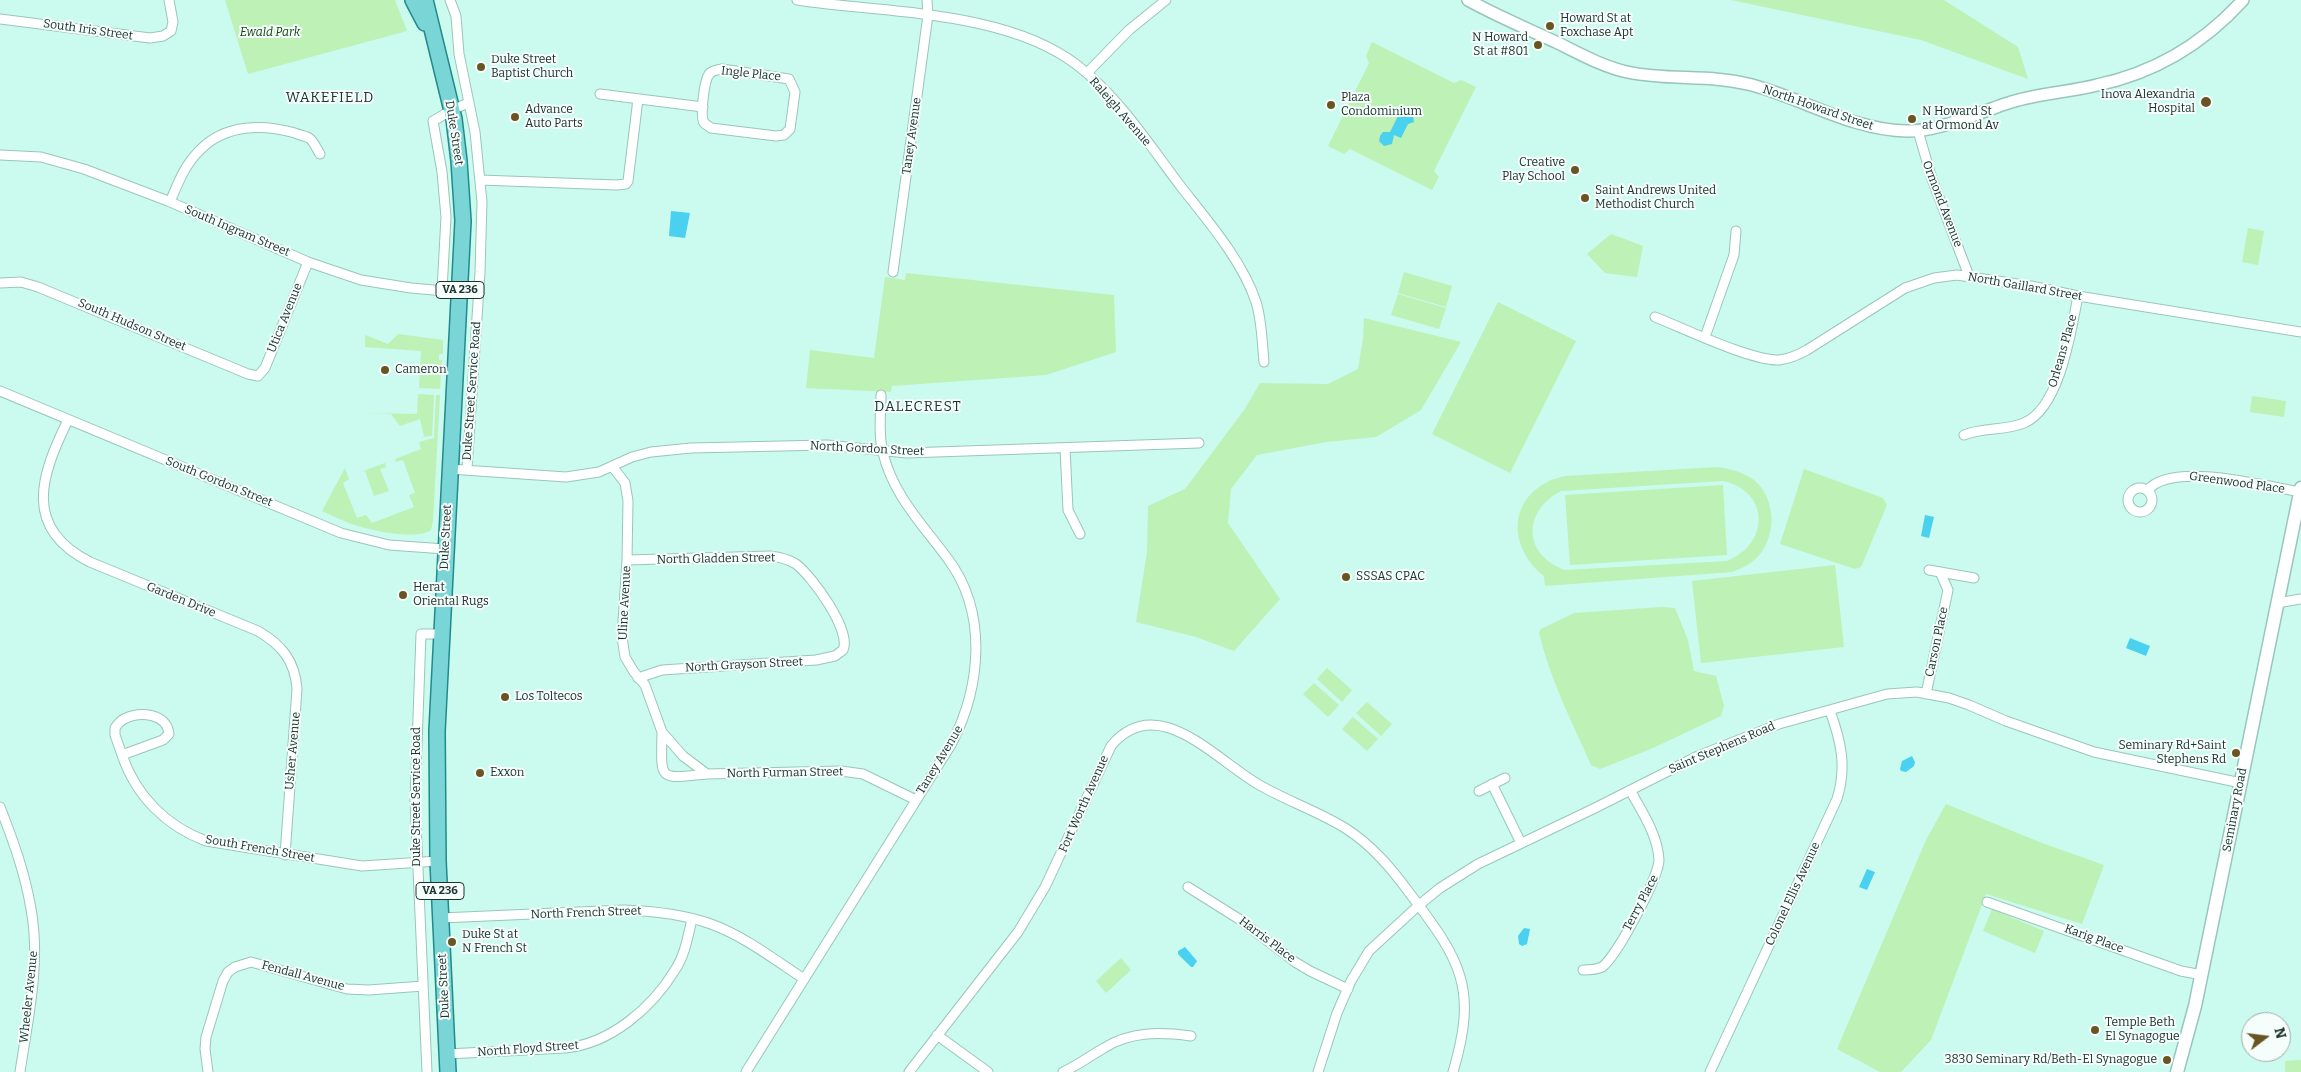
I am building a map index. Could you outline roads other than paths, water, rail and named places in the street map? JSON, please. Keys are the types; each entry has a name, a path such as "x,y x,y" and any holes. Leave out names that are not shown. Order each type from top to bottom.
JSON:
{"main road":[{"name":"Duke Street","path":"413,0 432,35"},
{"name":"Duke Street","path":"425,0 432,35 452,110 462,194 462,249 449,469 437,736 438,861 448,1072"},
{"name":"Seminary Road","path":"2178,1072 2202,975 2301,490"}],"street":[{"name":"South Iris Street","path":"0,19 150,38 163,36 171,31 173,22 169,0"},
{"name":"Duke Street Service Road","path":"450,0 456,16 458,54 475,132 482,225 466,469"},
{"name":"Raleigh Avenue","path":"797,0 928,15 1002,30 1041,44 1076,64 1109,95 1135,127 1208,223 1246,279 1260,318 1264,362"},
{"name":"Taney Avenue","path":"894,272 928,15 927,0"},
{"path":"1087,73 1135,24 1166,0"},
{"name":"North Howard Street","path":"1468,0 1619,70 1653,77 1699,78 1739,82 1764,89 1845,120 1878,129 1918,131 2013,101 2097,86 2144,70 2179,54 2206,35 2242,0"},
{"name":"Ingle Place","path":"717,70 787,78 794,87 790,129 781,136 707,127 702,120 703,107 707,78 713,71 717,70"},
{"path":"600,94 703,107"},
{"path":"480,180 626,184 628,181 638,99"},
{"path":"442,290 446,217 433,121 452,110 468,104"},
{"path":"170,202 183,171 197,153 218,137 233,131 256,126 282,130 309,138 320,154"},
{"name":"Ormond Avenue","path":"1918,131 1932,179 1969,276"},
{"name":"South Ingram Street","path":"0,156 21,155 62,161 170,202 308,262 361,280 478,294"},
{"path":"1705,337 1734,255 1736,231"},
{"name":"Utica Avenue","path":"261,374 308,262"},
{"name":"North Gaillard Street","path":"1655,317 1759,357 1778,360 1786,359 1807,350 1905,288 1934,278 1969,276 2078,296 2301,332"},
{"name":"South Hudson Street","path":"0,283 20,282 38,287 248,374 258,376 261,374"},
{"name":"Orleans Place","path":"1964,435 1976,430 1996,429 2024,423 2048,401 2070,337 2078,296"},
{"name":"South Gordon Street","path":"0,391 341,533 364,541 389,545 445,549"},
{"name":"Taney Avenue","path":"746,1072 952,743 964,718 973,687 976,636 969,605 950,561 906,505 896,487 882,452 880,396"},
{"name":"Garden Drive","path":"68,420 46,470 43,494 45,512 53,531 73,554 121,576 258,631 270,638 284,651"},
{"name":"North Gordon Street","path":"449,469 566,477 599,472 632,457 651,452 691,448 827,445 907,453 1199,443"},
{"path":"1065,448 1068,510 1080,534"},
{"name":"Uline Avenue","path":"612,466 621,476 627,491 627,560 623,648 629,665 645,685 651,697 662,732 683,756 707,774"},
{"name":"Greenwood Place","path":"2148,490 2159,481 2186,475 2301,490"},
{"name":"North Gladden Street","path":"627,560 770,556 784,558 796,564 809,578 838,620 845,638 845,645"},
{"path":"1928,570 1974,578"},
{"name":"Carson Place","path":"1926,694 1948,590 1940,572"},
{"name":"Carson Place","path":"1948,590 1963,577"},
{"path":"2277,603 2301,599"},
{"name":"Duke Street Service Road","path":"427,1072 417,863 416,743 420,634 442,634"},
{"name":"North Grayson Street","path":"638,678 662,670 816,660 835,656 843,650 845,645"},
{"name":"Usher Avenue","path":"284,651 296,674 297,689 285,855"},
{"name":"Saint Stephens Road","path":"1318,1072 1337,1013 1348,988 1373,947 1418,905 1456,877 1521,843 1728,743 1779,724 1887,694 1926,694 1969,705 2006,721 2088,750 2241,782"},
{"name":"Colonel Ellis Avenue","path":"1710,1072 1837,799 1843,778 1843,758 1838,733 1830,711"},
{"name":"South French Street","path":"122,755 163,740 168,734 168,727 163,720 149,714 123,719 115,728 115,735 122,755 131,778 141,794 165,819 185,832 218,844 362,866 438,861"},
{"name":"Fort Worth Avenue","path":"909,1072 1018,932 1033,909 1058,862 1111,746 1120,735 1143,724 1168,726 1185,734 1262,787 1346,828 1383,859 1450,948 1462,983 1465,1007 1464,1030 1453,1072"},
{"name":"North Furman Street","path":"662,732 661,768 671,778 707,774 841,771 873,777 916,800"},
{"path":"1479,791 1504,778"},
{"path":"1492,784 1521,843"},
{"name":"Terry Place","path":"1583,970 1593,970 1603,966 1610,957 1642,904 1658,869 1655,842 1630,790"},
{"name":"Wheeler Avenue","path":"0,807 25,879 32,910 35,942 32,996 20,1072"},
{"name":"Harris Place","path":"1188,887 1240,920 1302,966 1348,988"},
{"name":"Karig Place","path":"1987,902 2048,922 2181,971 2202,975"},
{"name":"North French Street","path":"441,918 624,910 653,911 692,919 727,931 804,979"},
{"name":"North Floyd Street","path":"447,1054 571,1048 587,1045 605,1036 646,1005 666,982 681,959 692,919"},
{"name":"Fendall Avenue","path":"208,1072 205,1049 206,1037 223,981 228,972 235,967 251,962 347,989 369,990 423,986"},
{"path":"1064,1072 1103,1048 1126,1038 1153,1033 1191,1036"},
{"path":"937,1035 988,1072"}],"water":[{"path":"1399,114 1406,117 1413,115 1414,122 1408,124 1401,138 1394,135 1392,144 1384,146 1379,141 1380,136 1383,132 1390,132"},
{"path":"671,211 690,213 685,238 669,236"},
{"path":"1925,515 1934,517 1929,538 1921,536"},
{"path":"2130,638 2150,646 2146,656 2126,648"},
{"path":"1912,756 1915,762 1914,766 1906,772 1901,771 1902,761"},
{"path":"1867,869 1875,872 1867,890 1859,887"},
{"path":"1524,928 1530,929 1527,944 1522,946 1519,944 1518,936"},
{"path":"1185,947 1197,961 1193,967 1178,954 1178,951"}],"place":[{"name":"Howard St at Foxchase Apt","path":"1550,26"},
{"name":"N Howard St at #801","path":"1538,45"},
{"name":"Duke Street Baptist Church","path":"481,67"},
{"name":"Inova Alexandria Hospital","path":"2206,102"},
{"name":"Plaza Condominium","path":"1331,105"},
{"name":"Advance Auto Parts","path":"515,117"},
{"name":"N Howard St at Ormond Av","path":"1912,119"},
{"name":"Creative Play School","path":"1575,170"},
{"name":"Saint Andrews United Methodist Church","path":"1585,198"},
{"name":"Cameron","path":"385,370"},
{"name":"SSSAS CPAC","path":"1346,577"},
{"name":"Herat Oriental Rugs","path":"403,595"},
{"name":"Los Toltecos","path":"505,697"},
{"name":"Seminary Rd+Saint Stephens Rd","path":"2236,753"},
{"name":"Exxon","path":"480,773"},
{"name":"Duke St at N French St","path":"452,942"},
{"name":"Temple Beth El Synagogue","path":"2095,1030"},
{"name":"3830 Seminary Rd/Beth-El Synagogue","path":"2167,1060"}],"district":[{"name":"WAKEFIELD","path":"330,98"},
{"name":"DALECREST","path":"918,407"}],"park label":[{"name":"Ewald Park","path":"270,33"}]}
